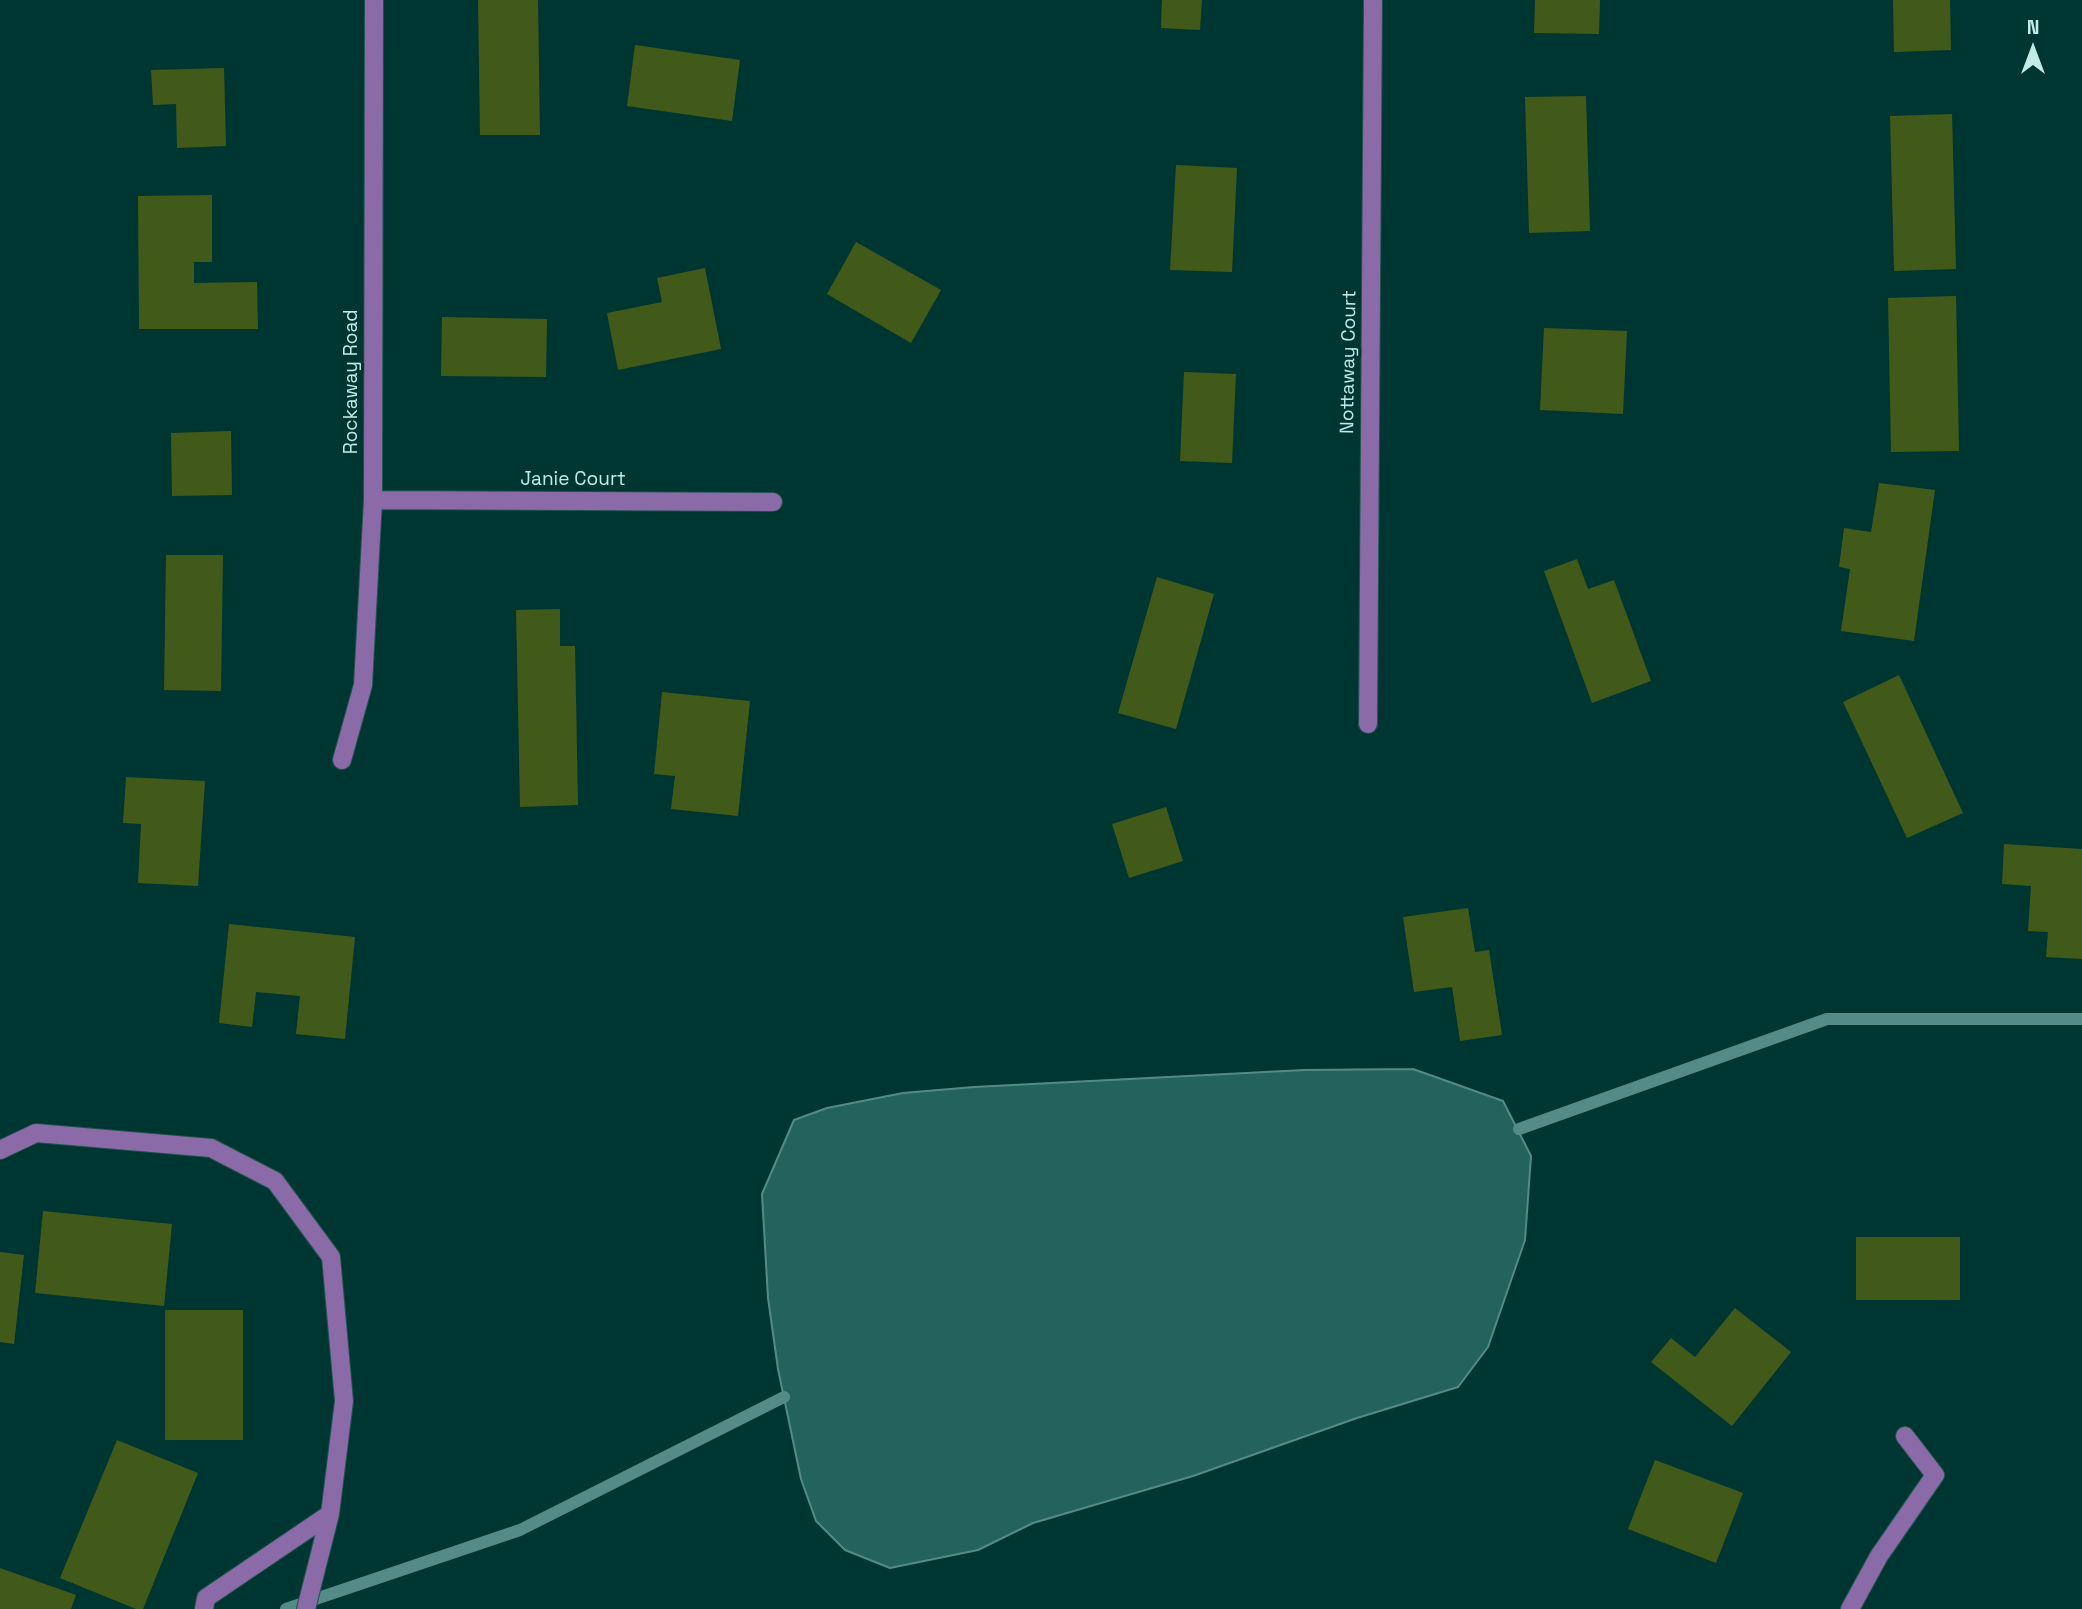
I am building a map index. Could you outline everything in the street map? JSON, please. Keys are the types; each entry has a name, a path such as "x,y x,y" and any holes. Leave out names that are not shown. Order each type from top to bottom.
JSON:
{"street":[{"name":"Rockaway Road","path":"342,760 363,685 373,500 374,0"},
{"name":"Nottaway Court","path":"1368,724 1373,0"},
{"name":"Janie Court","path":"373,500 773,502"},
{"path":"0,1150 36,1133 211,1148 275,1181 331,1257 344,1401 330,1514 306,1609"},
{"path":"1850,1609 1879,1556 1934,1475 1905,1436"},
{"path":"204,1609 206,1598 330,1514"}],"water":[{"path":"1413,1069 1503,1101 1531,1156 1525,1240 1488,1347 1458,1387 1357,1418 1193,1476 1033,1523 978,1550 890,1568 845,1550 816,1521 801,1479 778,1369 768,1298 762,1194 794,1120 827,1108 903,1093 974,1087 1304,1070"}],"building":[{"path":"478,0 538,0 540,135 480,135"},
{"path":"1162,0 1202,0 1200,30 1161,28"},
{"path":"1535,0 1600,0 1599,34 1534,33"},
{"path":"1893,0 1950,0 1951,50 1894,52"},
{"path":"635,45 740,60 732,121 627,106"},
{"path":"224,68 226,146 177,148 176,104 153,105 151,70"},
{"path":"1586,96 1590,231 1529,233 1525,97"},
{"path":"1952,114 1956,269 1894,271 1890,116"},
{"path":"1176,165 1237,168 1232,272 1170,270"},
{"path":"212,195 212,262 194,262 194,283 257,282 258,329 139,329 138,196"},
{"path":"856,242 941,290 911,343 827,294"},
{"path":"705,268 721,349 618,370 607,313 662,302 657,278"},
{"path":"1956,296 1959,451 1891,452 1888,298"},
{"path":"442,317 547,319 546,377 441,376"},
{"path":"1544,328 1627,331 1623,414 1540,410"},
{"path":"1184,372 1236,374 1232,463 1180,461"},
{"path":"231,431 232,495 172,496 171,433"},
{"path":"1879,483 1935,490 1914,641 1841,631 1850,569 1839,567 1844,528 1871,532"},
{"path":"166,555 223,555 221,691 164,690"},
{"path":"1577,559 1588,589 1614,580 1651,681 1592,703 1544,571"},
{"path":"1157,577 1214,594 1176,729 1118,713"},
{"path":"560,609 560,646 575,646 578,805 520,807 516,610"},
{"path":"1899,675 1963,813 1907,838 1843,702"},
{"path":"662,692 750,701 738,816 671,809 675,776 654,774"},
{"path":"126,777 205,781 198,886 138,883 141,824 123,823"},
{"path":"1166,807 1183,861 1129,878 1112,824"},
{"path":"2004,844 2082,849 2082,959 2046,957 2048,932 2028,931 2031,886 2002,884"},
{"path":"1468,908 1475,952 1489,950 1502,1035 1460,1041 1452,987 1414,992 1403,917"},
{"path":"229,924 355,937 345,1039 296,1034 300,996 256,992 252,1027 219,1023"},
{"path":"43,1211 172,1224 164,1306 35,1293"},
{"path":"1856,1237 1960,1237 1960,1300 1856,1300"},
{"path":"0,1252 24,1255 14,1344 0,1342"},
{"path":"1735,1308 1791,1352 1732,1426 1651,1362 1671,1338 1695,1357"},
{"path":"165,1310 243,1310 243,1440 165,1440"},
{"path":"117,1440 198,1473 143,1609 136,1609 60,1578"},
{"path":"1655,1460 1743,1493 1716,1563 1628,1529"},
{"path":"0,1568 76,1595 71,1609 0,1609"}],"waterway":[{"path":"1519,1129 1827,1019 2082,1019"},
{"path":"286,1609 520,1530 784,1397"}]}
